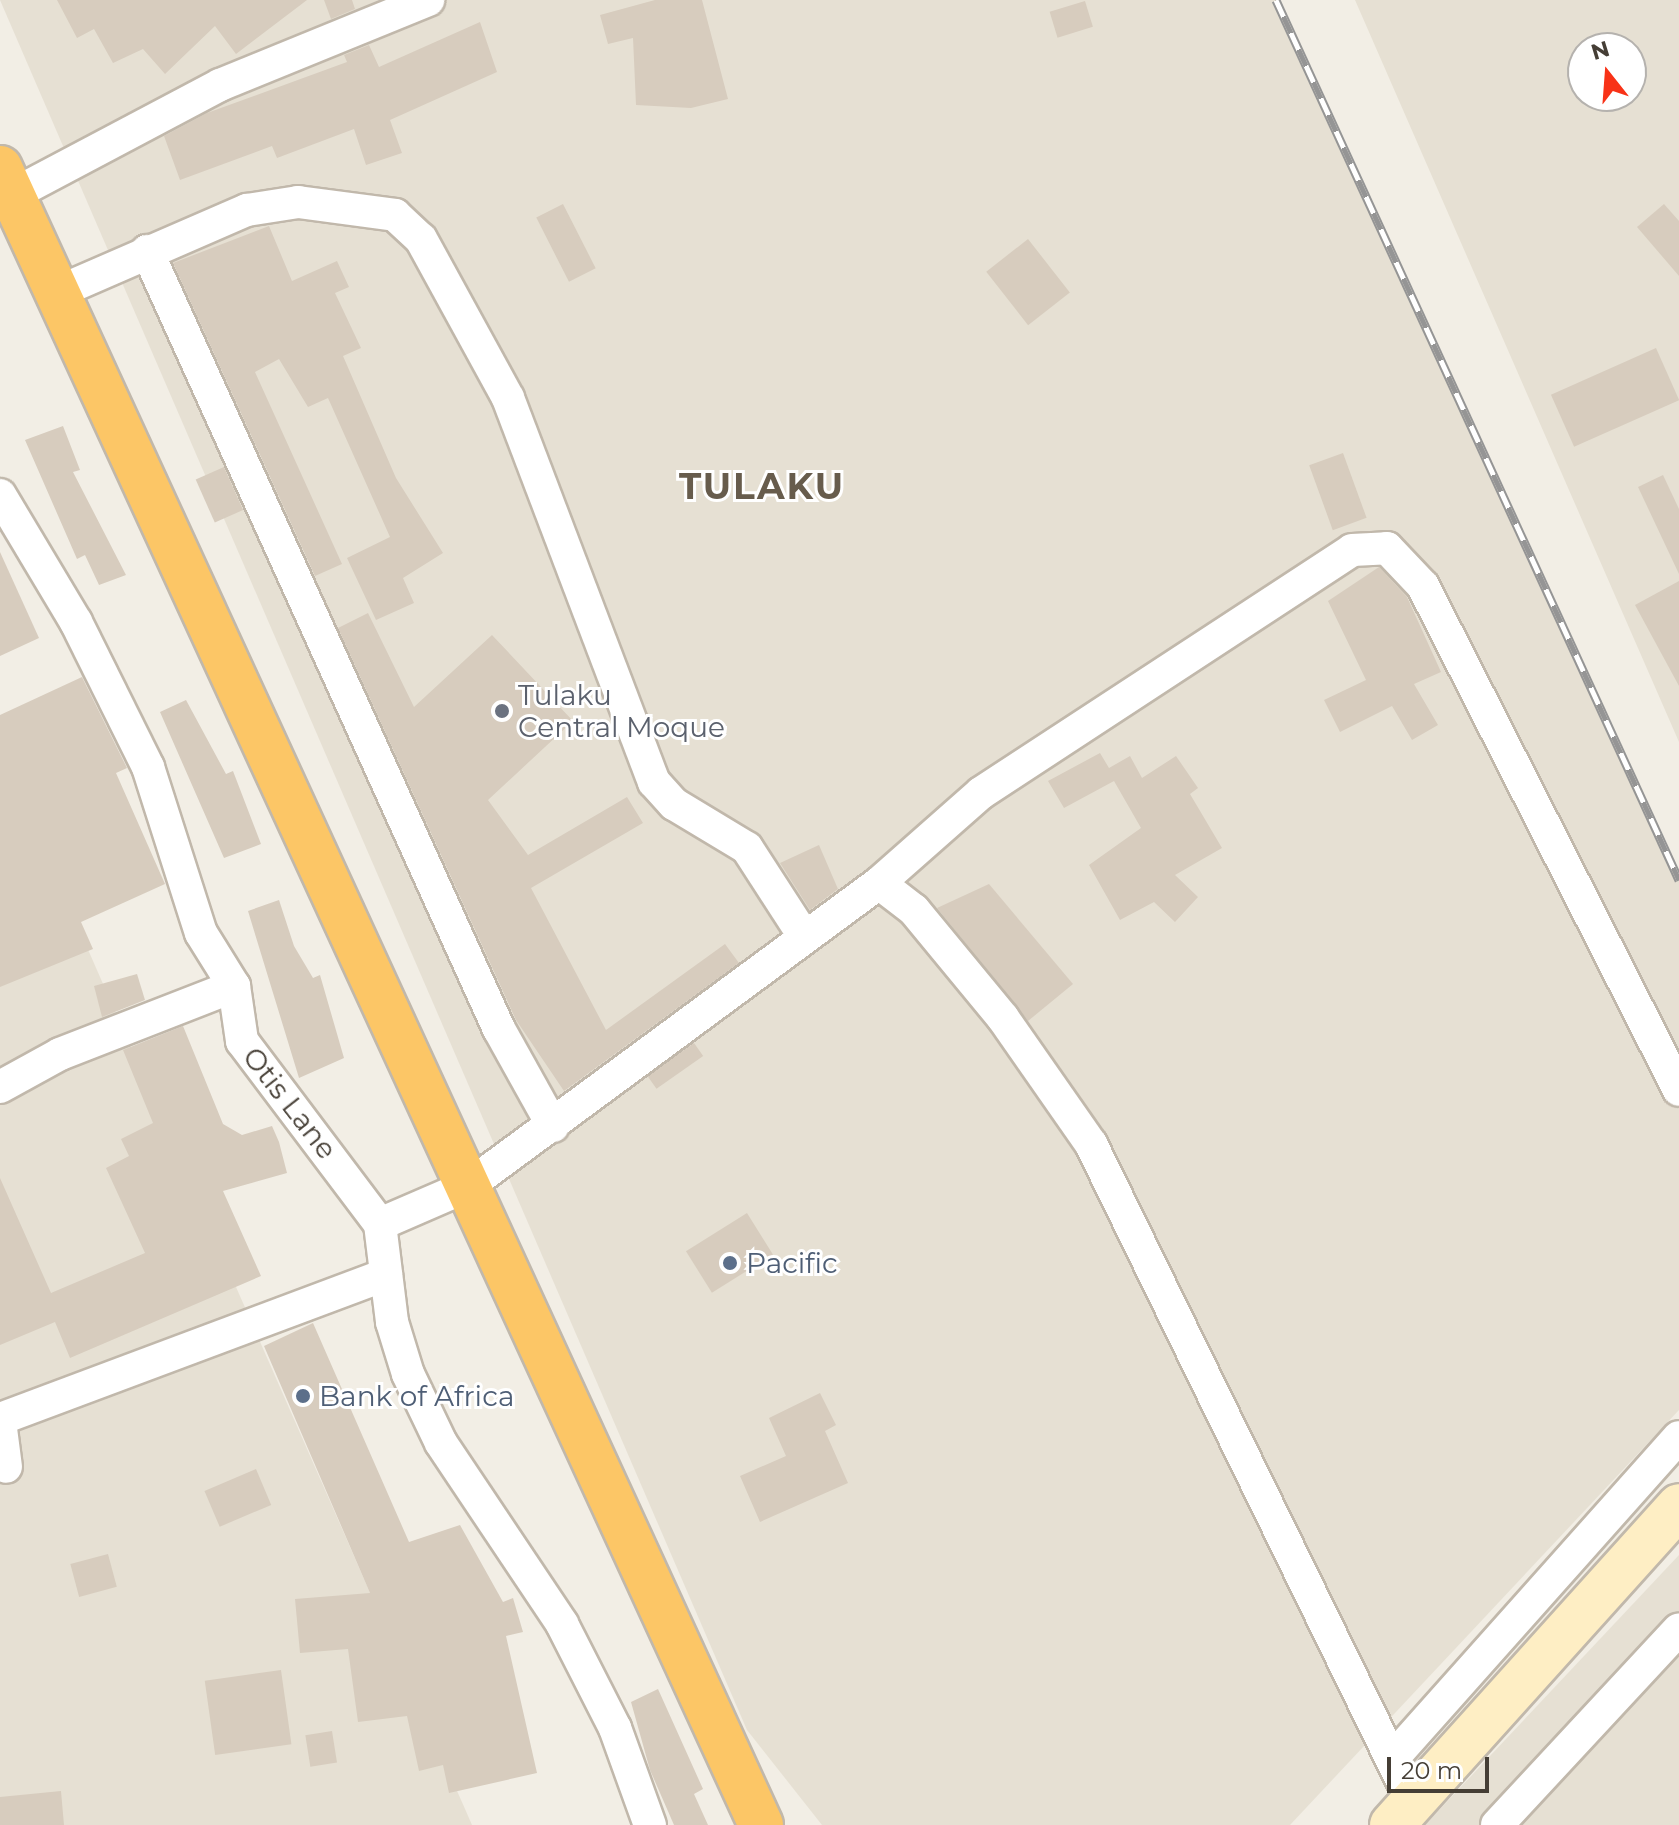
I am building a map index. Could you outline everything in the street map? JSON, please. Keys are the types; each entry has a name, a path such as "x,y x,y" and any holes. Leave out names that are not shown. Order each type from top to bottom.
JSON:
{"highway":[{"path":"6,182 761,1825"}],"street":[{"path":"6,182 232,79 428,0"},
{"path":"58,292 247,210 298,202 395,215 421,239 508,398 654,782 674,804 747,848 804,936"},
{"path":"147,251 499,1029 553,1126"},
{"path":"0,495 76,622 148,767 201,933 234,986 60,1054 0,1087"},
{"path":"650,1825 615,1728 562,1624 441,1443 408,1374 386,1275 380,1224 468,1186 553,1126 879,883 981,793 1352,550 1387,548 1423,586 1679,1090"},
{"path":"879,883 914,910 1003,1018 1091,1144 1392,1759 1402,1813"},
{"name":"Otis Lane","path":"234,986 242,1041 380,1224"},
{"path":"6,1467 0,1420 386,1275"},
{"path":"1392,1759 1679,1437"},
{"path":"1402,1813 1679,1506"},
{"path":"1497,1825 1679,1629"}],"shaded area":[{"path":"0,0 1276,0 1679,881 1679,1410 1290,1825 822,1825 747,1730"},
{"path":"1355,0 1679,0 1679,742"},
{"path":"0,749 472,1825 0,1825"},
{"path":"1679,1555 1679,1825 1425,1825"}],"building":[{"path":"57,0 307,0 236,54 215,26 165,74 143,49 113,63 94,29 77,38"},
{"path":"324,0 352,0 355,9 331,19"},
{"path":"655,0 702,0 728,99 691,108 636,105 633,38 608,44 600,15"},
{"path":"1085,1 1093,27 1058,38 1050,12"},
{"path":"480,22 497,72 390,120 402,153 366,165 354,129 277,158 272,146 180,180 164,136 207,113 347,62 344,55 369,45 379,67"},
{"path":"563,204 596,268 569,282 536,218"},
{"path":"1664,204 1679,221 1679,276 1637,227"},
{"path":"269,226 292,281 337,261 349,287 335,293 361,348 343,356 396,478 443,553 403,578 414,603 376,620 347,558 390,537 328,398 308,407 279,359 255,372 342,564 315,576 173,263"},
{"path":"1028,239 1070,293 1028,325 986,272"},
{"path":"1656,348 1679,400 1574,447 1551,395"},
{"path":"63,426 80,470 73,472 126,575 99,585 85,555 77,559 25,440"},
{"path":"1343,453 1367,518 1333,530 1309,465"},
{"path":"224,467 243,510 215,523 196,480"},
{"path":"1663,475 1679,509 1679,574 1638,487"},
{"path":"0,552 39,638 0,656"},
{"path":"1379,567 1407,597 1441,672 1414,684 1438,725 1412,740 1392,706 1340,732 1324,700 1366,680 1328,601"},
{"path":"1679,581 1679,686 1635,605"},
{"path":"368,613 414,707 492,635 573,721 488,800 528,855 627,797 643,823 531,888 606,1030 725,944 739,963 564,1091 516,1020 338,628"},
{"path":"82,677 127,768 116,773 165,884 81,922 93,949 0,987 0,715"},
{"path":"186,700 226,774 233,771 261,844 224,858 160,712"},
{"path":"1100,753 1109,768 1130,756 1142,778 1176,756 1198,788 1190,794 1222,848 1175,875 1198,897 1175,922 1154,902 1120,920 1089,865 1141,828 1114,781 1064,808 1048,781"},
{"path":"819,845 838,889 810,910 780,863"},
{"path":"989,884 1073,984 1028,1021 937,908"},
{"path":"279,900 294,946 313,978 320,975 344,1058 299,1078 248,911"},
{"path":"137,974 145,1000 102,1017 94,986"},
{"path":"183,1026 223,1124 242,1135 272,1126 279,1142 287,1173 223,1191 261,1276 70,1358 55,1322 0,1345 0,1178 51,1293 145,1253 106,1168 129,1156 121,1139 153,1123 123,1050"},
{"path":"694,1043 703,1056 656,1089 647,1076"},
{"path":"747,1213 773,1255 712,1293 686,1251"},
{"path":"313,1323 409,1542 460,1525 503,1602 513,1598 523,1632 506,1636 537,1773 449,1793 443,1765 419,1771 407,1716 358,1722 348,1649 300,1653 295,1599 370,1593 264,1346"},
{"path":"820,1393 836,1425 825,1431 848,1483 760,1522 740,1476 786,1456 769,1418"},
{"path":"256,1469 271,1505 220,1527 204,1491"},
{"path":"108,1554 117,1587 79,1597 70,1564"},
{"path":"281,1670 291,1744 215,1755 205,1681"},
{"path":"658,1689 703,1789 694,1794 708,1825 674,1825 650,1770 631,1702"},
{"path":"332,1731 337,1763 310,1767 305,1735"},
{"path":"61,1791 64,1825 0,1825 0,1797"}],"railway":[{"path":"1276,0 1679,880"}],"place":[{"name":"Tulaku Central Moque","path":"502,711"},
{"name":"Pacific","path":"730,1263"},
{"name":"Bank of Africa","path":"303,1396"}],"district":[{"name":"TULAKU","path":"762,487"}]}
